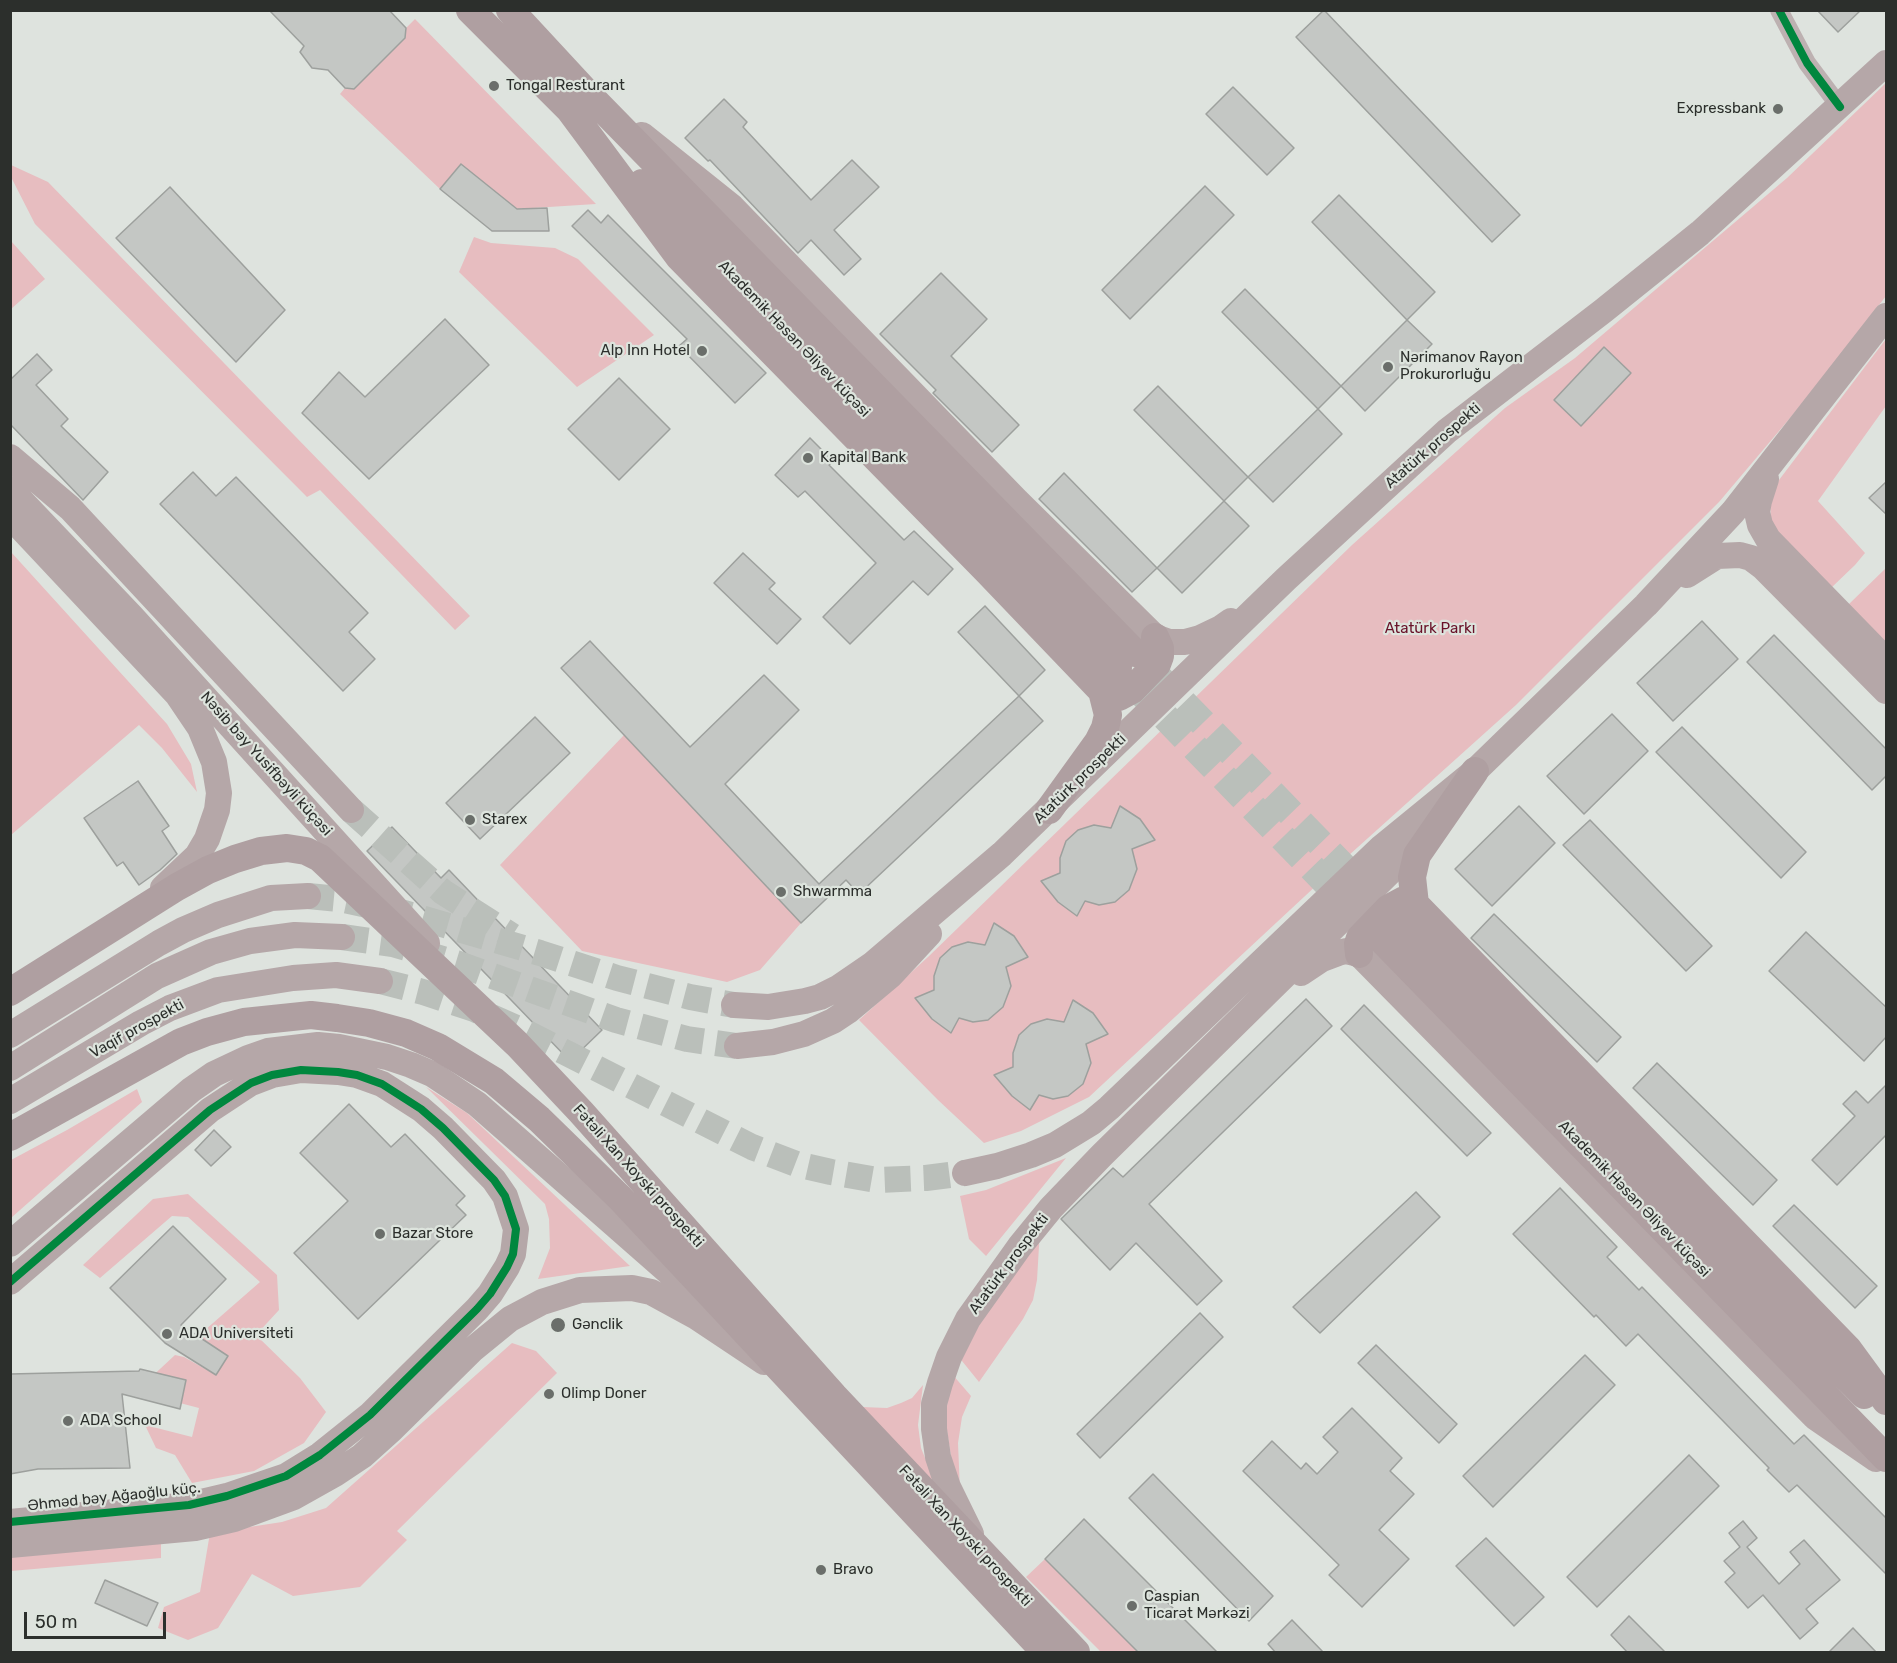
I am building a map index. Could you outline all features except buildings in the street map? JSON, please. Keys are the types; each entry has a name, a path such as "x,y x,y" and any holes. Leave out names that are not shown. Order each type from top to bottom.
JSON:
{"main road":[{"name":"Akademik Həsən Əliyev küçəsi","path":"470,10 577,100 1136,653"},
{"name":"Akademik Həsən Əliyev küçəsi","path":"510,10 577,100"},
{"name":"Atatürk prospekti","path":"734,1005 768,1007 820,997 838,988 873,964 1002,854 1286,579 1447,431 1604,311 1700,233 1887,63"},
{"path":"577,100 679,257 1102,691 1119,697 1132,690 1157,664 1160,648 1136,653"},
{"name":"Atatürk prospekti","path":"965,1173 1030,1155 1055,1145 1091,1123 1382,847 1474,771 1646,604 1733,512 1887,316"},
{"path":"10,457 70,508 351,810"},
{"path":"1772,465 1762,488 1757,512 1760,525 1768,539 1887,660"},
{"name":"Nəsib bəy Yusifbəyli küçəsi","path":"10,489 132,617 517,1044"},
{"path":"10,516 177,694 200,728 214,762 219,793 217,810 207,839 197,856 140,910 10,992"},
{"path":"1646,604 1717,556 1728,554 1745,556 1763,567 1887,691"},
{"path":"1136,653 1169,642 1185,642 1200,638 1221,628 1286,579"},
{"path":"1049,810 1098,742 1105,728 1108,715 1102,691"},
{"path":"1253,1005 1331,955 1346,951 1389,931 1412,877 1417,855 1474,771"},
{"name":"Atatürk prospekti","path":"981,1553 948,1487 938,1457 934,1429 934,1404 948,1357 968,1319 1045,1215 1102,1155 1399,863 1474,771"},
{"name":"Fətəli Xan Xoyski prospekti","path":"140,910 197,876 235,859 261,851 287,848 306,851 320,858 517,1044 581,1112 834,1396 1076,1653"},
{"name":"Atatürk prospekti","path":"737,1046 773,1042 804,1034 848,1011 891,975 1002,854"},
{"path":"10,1035 183,930 218,915 271,898 308,896"},
{"name":"Akademik Həsən Əliyev küçəsi","path":"1389,931 1887,1418"},
{"name":"Akademik Həsən Əliyev küçəsi","path":"1389,931 1887,1458"},
{"path":"1389,931 1848,1349 1887,1401"},
{"path":"1389,931 1815,1417 1887,1466"},
{"name":"Vaqif prospekti","path":"10,1068 157,976 201,956 250,941 296,935 342,937"},
{"name":"Vaqif prospekti","path":"10,1101 39,1086 141,1023 170,1008 218,990 293,978 336,975 380,981"},
{"name":"Fətəli Xan Xoyski prospekti","path":"10,1137 181,1042 244,1022 311,1016 369,1023 406,1033 438,1047 494,1081 538,1119 620,1198 1045,1653"},
{"path":"10,1244 191,1090 214,1074 268,1051 318,1045 339,1047 387,1057 411,1065 432,1074 477,1104 786,1376"},
{"name":"Əhməd bəy Ağaoğlu küç.","path":"10,1282 210,1110 251,1083 272,1075 301,1070 357,1075 393,1089 421,1109 494,1180 506,1196 516,1229 513,1254 500,1280 477,1309 427,1360 343,1438 286,1476 226,1496 189,1505 10,1522"},
{"path":"10,1545 195,1527 234,1519 294,1497 362,1456 392,1430 472,1350 510,1319 542,1302 580,1290 632,1287 651,1292 695,1316 786,1376"}],"street":[{"path":"1779,10 1807,63 1840,107"}],"green space":[{"path":"415,19 596,204 517,209 461,165 440,189 340,94 345,88 354,89 405,38 406,28"},
{"name":"Atatürk Parkı","path":"1886,83 1886,296 1801,405 1719,502 1516,705 1348,856 1089,1097 1021,1131 984,1143 859,1020 928,957 1352,545 1505,408 1575,358 1787,178"},
{"path":"11,165 48,182 470,616 455,630 320,490 307,497 35,224 11,177"},
{"path":"474,237 491,243 555,248 578,259 654,335 577,387 459,272"},
{"path":"11,241 45,279 10,309"},
{"path":"1886,339 1886,406 1818,501 1865,553 1831,588 1780,535 1771,520 1770,499 1779,480"},
{"path":"11,552 167,724 191,764 197,792 162,748 139,725 11,835"},
{"path":"1886,568 1886,645 1848,605"},
{"path":"624,735 801,923 760,970 727,982 582,951 500,865"},
{"path":"426,1087 467,1113 630,1266 538,1279 550,1248 549,1219 545,1204"},
{"path":"137,1089 142,1102 11,1218 11,1160"},
{"path":"1066,1158 986,1256 969,1239 960,1196 986,1190"},
{"path":"188,1194 277,1275 279,1310 256,1335 300,1378 326,1412 304,1443 254,1471 192,1483 175,1455 156,1448 145,1425 192,1437 199,1408 153,1396 146,1382 175,1355 184,1357 216,1375 228,1356 197,1337 260,1282 188,1217 172,1216 100,1278 83,1265 153,1199"},
{"path":"1040,1229 1037,1280 1033,1300 1023,1319 979,1382 958,1356"},
{"path":"512,1343 536,1351 557,1373 397,1531 407,1540 360,1587 293,1596 252,1574 218,1628 188,1640 158,1628 164,1607 200,1592 210,1533 282,1522 326,1508"},
{"path":"952,1374 971,1396 962,1417 958,1443 960,1491 953,1469 945,1418"},
{"path":"923,1385 918,1425 921,1448 936,1485 862,1407 887,1408 901,1403 912,1398"},
{"path":"161,1538 161,1558 11,1571 11,1555"},
{"path":"1045,1559 1139,1652 1101,1652 1026,1577"}],"tunnel":[{"path":"1154,673 1371,895"},
{"path":"1136,687 1353,910"},
{"path":"351,810 443,892 512,936"},
{"path":"308,896 339,899 404,913 617,978 690,997 734,1005"},
{"path":"342,937 393,944 456,963 616,1020 687,1039 737,1046"},
{"path":"380,981 474,1009 525,1032 752,1147 796,1164 877,1180 926,1178 965,1173"}],"cycle path":[{"path":"1779,10 1807,63 1840,107"},
{"path":"10,1282 210,1110 251,1083 272,1075 301,1070 357,1075 382,1084 421,1109 494,1180 505,1196 516,1229 513,1254 507,1267 490,1294 477,1309 370,1415 320,1455 286,1476 227,1496 189,1505 10,1522"}],"place":[{"name":"Tongal Resturant","path":"494,86"},
{"name":"Expressbank","path":"1778,109"},
{"name":"Alp Inn Hotel","path":"702,351"},
{"name":"Nərimanov Rayon Prokurorluğu","path":"1388,367"},
{"name":"Kapital Bank","path":"808,458"},
{"name":"Starex","path":"470,820"},
{"name":"Shwarmma","path":"781,892"},
{"name":"Bazar Store","path":"380,1234"},
{"name":"Gənclik","path":"558,1325"},
{"name":"ADA Universiteti","path":"167,1334"},
{"name":"Olimp Doner","path":"549,1394"},
{"name":"ADA School","path":"68,1421"},
{"name":"Bravo","path":"821,1570"},
{"name":"Caspian Ticarət Mərkəzi","path":"1132,1606"}]}
